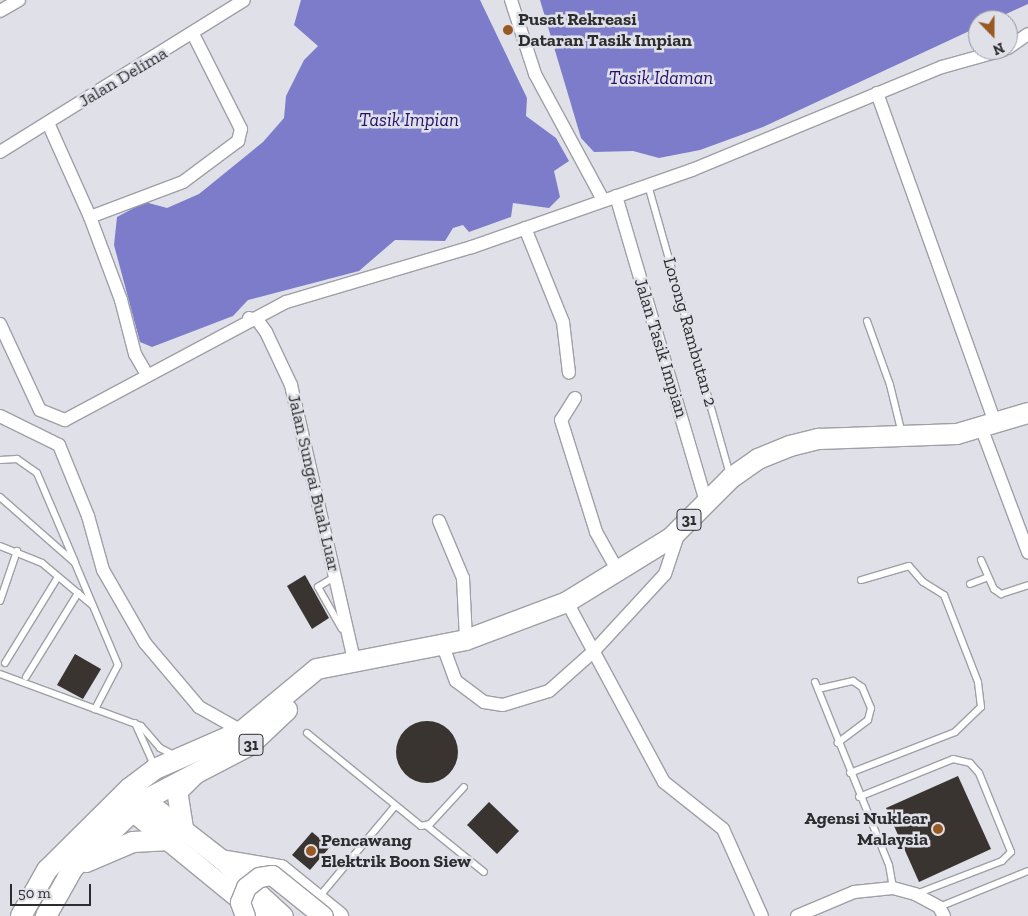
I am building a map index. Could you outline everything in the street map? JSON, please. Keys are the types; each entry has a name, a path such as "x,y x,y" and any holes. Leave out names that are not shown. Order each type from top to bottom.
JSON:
{"main road":[{"name":"31","path":"46,916 73,868 155,769 242,731 298,680 317,669 348,656 443,646 466,640 567,602 619,573 679,531 706,501 731,478 758,459 790,446 829,439 902,437 988,425 1028,413"},
{"name":"31","path":"21,916 47,870 131,800 250,745 348,656"},
{"path":"201,769 177,792 177,834 260,916"},
{"path":"131,800 177,834 221,859 299,916"},
{"path":"73,868 132,842 177,834"},
{"path":"221,859 280,869 338,916"},
{"path":"221,859 283,916"},
{"path":"245,916 240,902 246,887 259,877 272,875 323,916"}],"street":[{"path":"0,12 19,0"},
{"name":"Jalan Delima","path":"0,152 194,34 244,0"},
{"name":"Jalan Tasik Impian","path":"510,0 535,74 609,198 706,501"},
{"path":"90,218 183,182 238,141 241,129 194,34"},
{"path":"0,324 26,386 49,418 65,420 83,413 249,318 286,302 525,228 648,185 877,93 974,60"},
{"path":"877,93 988,425 1028,552"},
{"path":"48,123 90,218 121,300 135,354 147,375"},
{"path":"525,228 563,322 569,374"},
{"name":"Jalan Sungai Buah Luar","path":"249,318 258,321 266,332 291,385 336,576 348,656"},
{"path":"575,398 561,420 596,532 619,573"},
{"path":"0,416 59,445 88,516 103,570 145,642 199,707 242,731"},
{"path":"439,521 463,578 460,595 466,640"},
{"path":"443,646 456,681 466,692 484,702 503,705 549,691 593,652 665,574 679,531"},
{"path":"567,602 664,782 723,829 762,916"},
{"path":"797,916 854,892 893,888 915,894 941,912"}],"lane":[{"name":"Lorong Rambutan 2","path":"648,185 731,478"},
{"path":"867,322 890,385 902,437"},
{"path":"0,460 17,459 37,473 118,665 95,709"},
{"path":"0,497 75,563"},
{"path":"0,546 16,551 58,577 94,606"},
{"path":"0,601 16,551"},
{"path":"981,560 988,576 1001,594 1028,585"},
{"path":"850,774 955,732 981,707 978,682 944,595 923,582 909,566 861,580"},
{"path":"336,576 318,587 348,656"},
{"path":"970,584 988,576"},
{"path":"5,662 58,577"},
{"path":"26,677 78,593"},
{"path":"0,674 135,723 160,748 180,758"},
{"path":"818,689 853,681 862,687 871,708 868,720 838,743"},
{"path":"815,682 859,797 889,865 893,888"},
{"path":"135,723 155,769"},
{"path":"307,734 418,825 427,826 484,872"},
{"path":"859,797 954,759 970,763 979,773 1012,852 1002,861 915,894"},
{"path":"427,826 464,787"},
{"path":"318,898 395,806"},
{"path":"941,912 1028,871"}],"water":[{"name":"Tasik Impian","path":"301,0 480,0 527,98 526,116 556,138 569,161 554,171 560,197 549,208 513,203 511,217 469,232 463,225 453,228 445,241 395,240 359,271 248,300 233,316 152,347 140,342 114,245 117,217 145,202 167,208 199,194 263,142 284,118 286,96 304,60 318,46 294,25"},
{"name":"Tasik Idaman","path":"540,0 1028,0 1028,4 1015,10 968,10 968,32 763,127 700,150 659,158 633,151 594,152 581,138"}],"building":[{"path":"305,575 329,618 312,629 287,586"},
{"path":"75,654 101,669 83,699 57,685"},
{"path":"421,721 433,721 449,730 456,740 458,752 456,764 449,774 433,783 421,783 410,778 401,769 396,758 396,746 401,735 410,726"},
{"name":"Agensi Nuklear Malaysia","path":"958,776 991,849 919,882 886,808"},
{"path":"489,802 519,831 497,854 467,825"},
{"name":"Pencawang Elektrik Boon Siew","path":"312,832 330,847 310,870 292,855"}],"place":[{"name":"Pusat Rekreasi Dataran Tasik Impian","path":"508,30"},
{"name":"Agensi Nuklear Malaysia","path":"938,829"},
{"name":"Pencawang Elektrik Boon Siew","path":"311,851"}]}
